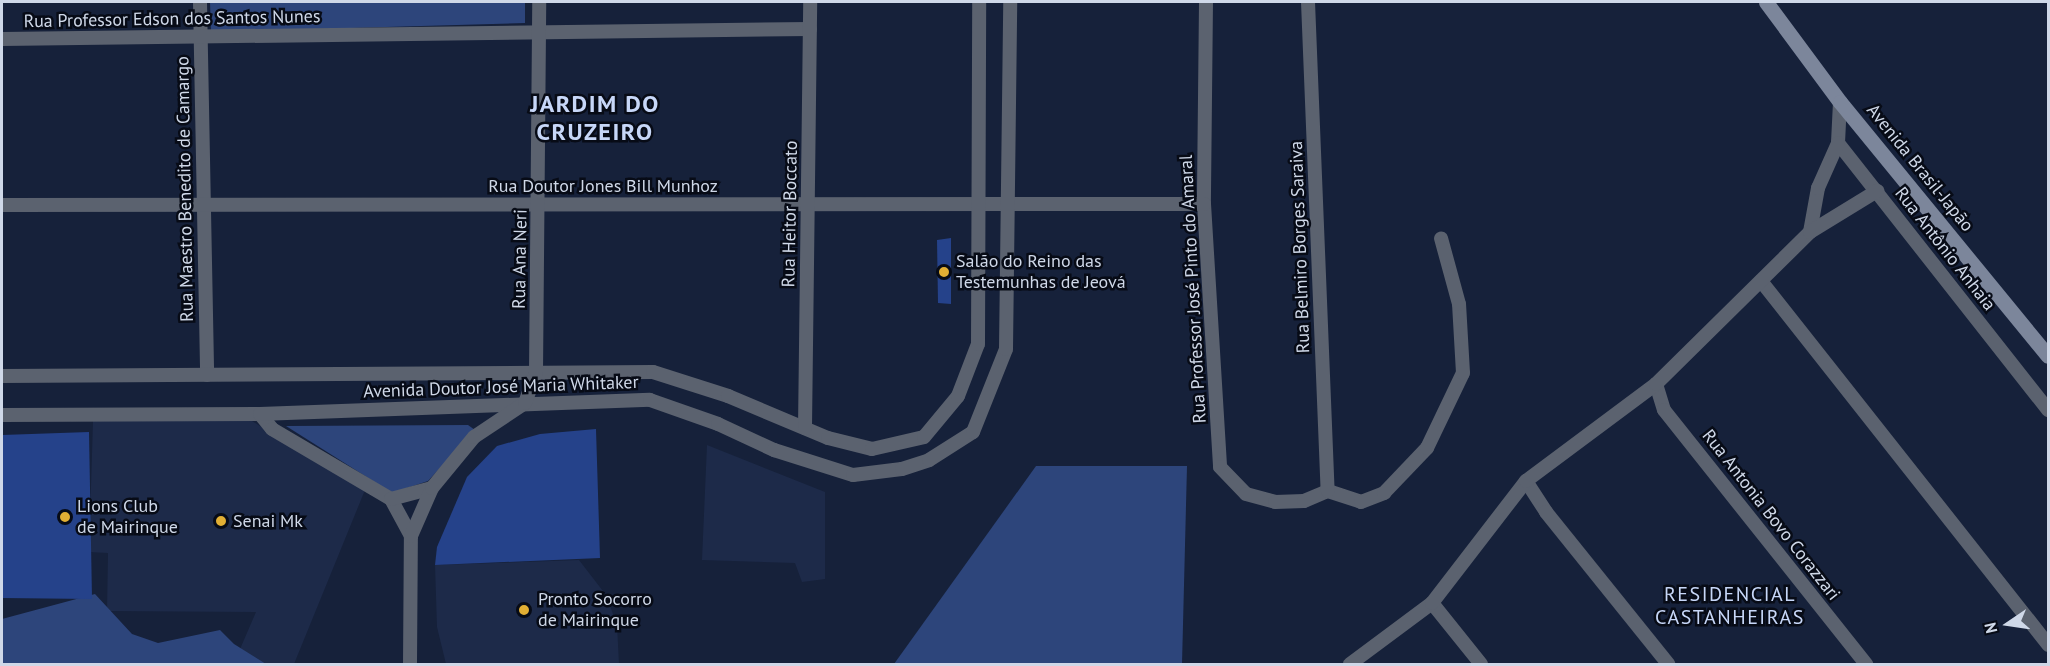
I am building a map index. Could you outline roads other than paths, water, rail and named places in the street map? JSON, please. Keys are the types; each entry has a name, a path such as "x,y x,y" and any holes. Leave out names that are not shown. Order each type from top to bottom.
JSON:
{"main road":[{"name":"Avenida Brasil-Japão","path":"1766,2 1840,102 2049,356"}],"street":[{"name":"Rua Maestro Benedito de Camargo","path":"200,2 207,375"},
{"name":"Rua Ana Neri","path":"525,403 536,373 539,2"},
{"name":"Rua Heitor Boccato","path":"805,428 810,2"},
{"name":"Avenida Doutor José Maria Whitaker","path":"2,376 653,372 728,396 828,438 872,448 924,437 958,396 978,344 976,204 979,2"},
{"name":"Avenida Doutor José Maria Whitaker","path":"2,415 260,414 650,400 718,424 774,450 853,475 902,469 929,460 973,432 1005,349 1011,2"},
{"name":"Rua Professor José Pinto do Amaral","path":"1206,2 1204,204 1220,467 1246,494 1275,502 1304,501 1328,491"},
{"name":"Rua Belmiro Borges Saraiva","path":"1308,2 1328,491"},
{"name":"Rua Professor Edson dos Santos Nunes","path":"2,39 810,29"},
{"path":"1810,232 1818,188 1838,143 1840,102"},
{"name":"Rua Antônio Anhaia","path":"1838,143 2049,410"},
{"path":"1350,664 1432,603 1526,481 1656,384 1810,232 1876,191"},
{"name":"Rua Doutor Jones Bill Munhoz","path":"2,205 1204,204"},
{"path":"1328,491 1361,502 1392,486 1427,448 1463,373 1459,304 1441,238"},
{"path":"1761,280 2049,645"},
{"name":"Rua Antonia Bovo Corazzari","path":"1656,384 1664,410 1866,664"},
{"path":"410,664 411,536 432,488 474,437 525,403"},
{"path":"260,414 272,429 391,499 411,536"},
{"path":"1526,481 1546,512 1668,664"},
{"path":"391,499 432,488"},
{"path":"1432,603 1481,664"}],"place":[{"name":"Salão do Reino das Testemunhas de Jeová","path":"944,272"},
{"name":"Lions Club de Mairinque","path":"65,517"},
{"name":"Senai Mk","path":"221,521"},
{"name":"Pronto Socorro de Mairinque","path":"524,610"}],"district":[{"name":"JARDIM DO CRUZEIRO","path":"595,118"},
{"name":"RESIDENCIAL CASTANHEIRAS","path":"1730,606"}]}
